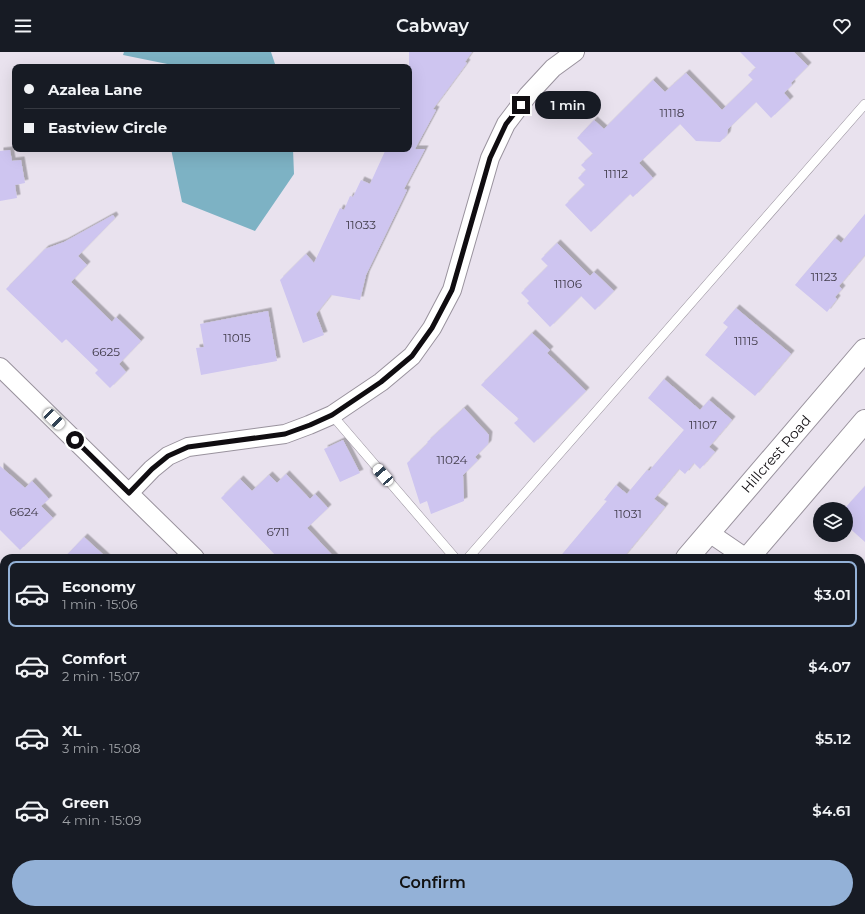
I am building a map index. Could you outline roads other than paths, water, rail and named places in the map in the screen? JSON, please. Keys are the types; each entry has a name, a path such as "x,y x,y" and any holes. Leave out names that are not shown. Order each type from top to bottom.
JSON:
{"main road":[{"name":"Hillcrest Road","path":"690,554 865,350"},
{"path":"750,554 865,421"}],"street":[{"path":"129,493 152,469 168,456 188,447 285,434 332,415 381,382 412,356 432,328 452,290 490,158 506,124 528,95 553,68 575,52"},
{"path":"0,367 191,554"},
{"path":"708,532 741,554"}],"lane":[{"path":"471,554 865,104"},
{"path":"332,415 452,554"}],"water":[{"path":"124,52 271,52 275,64 167,64 123,55"},
{"path":"172,152 293,152 294,174 255,231 182,202"}]}
